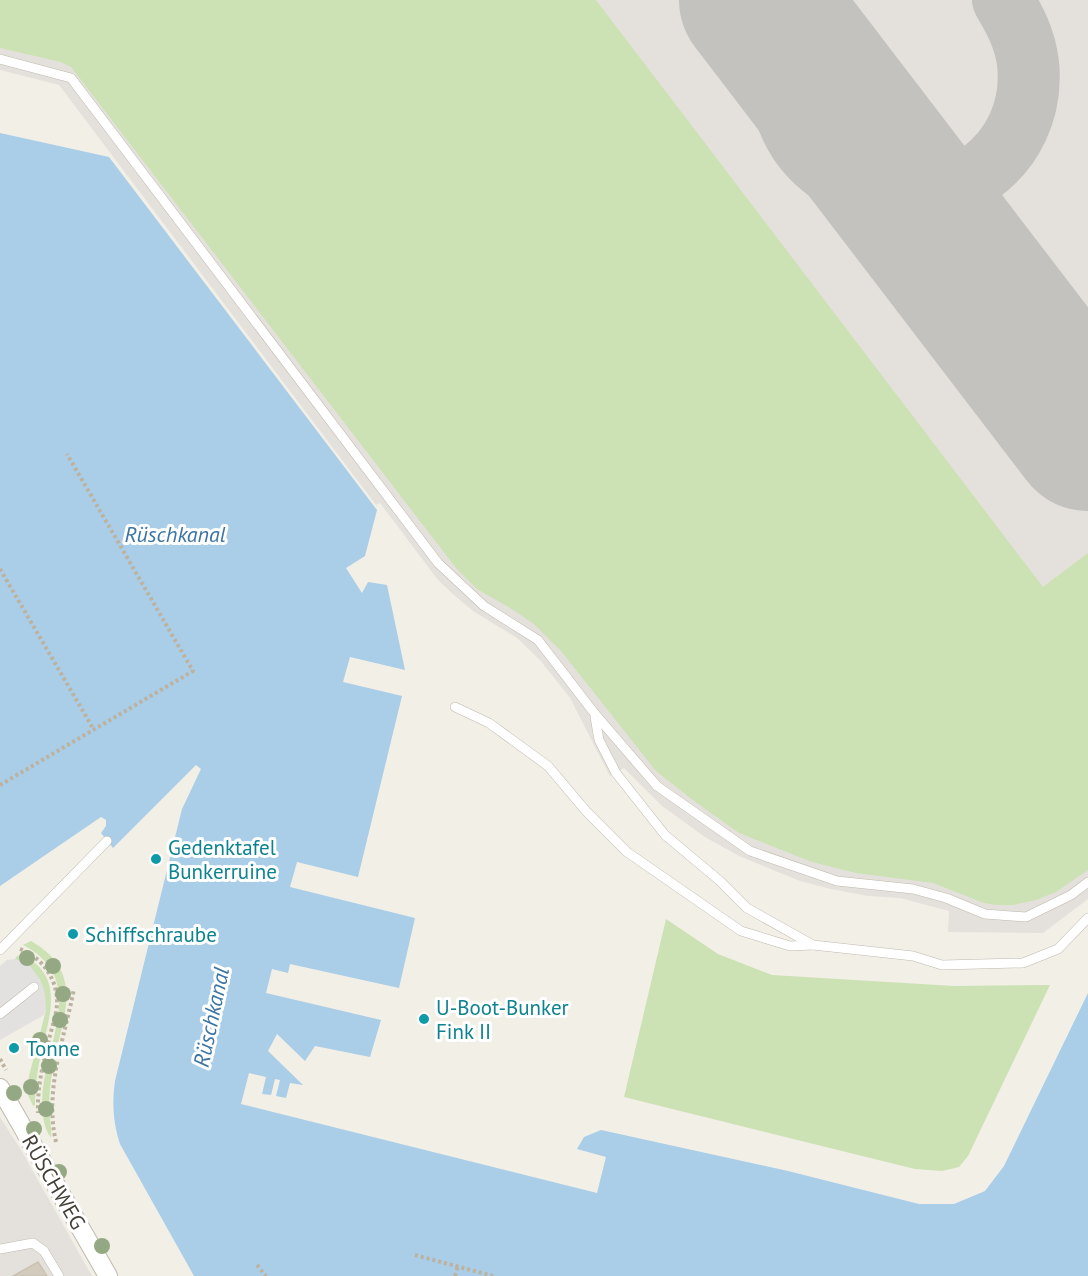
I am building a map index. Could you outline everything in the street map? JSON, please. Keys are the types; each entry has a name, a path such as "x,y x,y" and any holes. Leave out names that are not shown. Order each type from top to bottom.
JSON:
{"street":[{"name":"RÜSCHWEG","path":"0,1088 108,1276"}],"lane":[{"path":"0,59 71,78 438,563 484,606 538,640 595,714 657,786 750,851 837,880 913,889 946,898 985,914 1026,916 1071,895 1088,882"},
{"path":"455,707 489,723 548,766 586,811 627,852 741,931 790,946 813,945 913,956 942,965 1023,963 1058,949 1088,918"},
{"path":"595,714 599,740 616,772 665,835 720,881 747,908 813,945"},
{"path":"3,948 107,841"},
{"path":"0,1014 34,987"},
{"path":"0,1249 33,1243 44,1251 59,1276"}],"path":[{"path":"0,785 193,671 67,454"},
{"path":"0,569 94,730"},
{"path":"3,948 34,956 45,966 53,981 57,999 39,1085 39,1119"},
{"path":"58,1152 53,1130 52,1096 56,1067 74,989"},
{"path":"415,1255 493,1276"},
{"path":"257,1265 266,1276"},
{"path":"455,1276 458,1266"}],"shaded area":[{"path":"0,0 1088,0 1088,899 1043,933 948,932 949,911 900,898 868,896 800,881 739,856 705,837 662,806 624,768 610,776 570,698 540,660 517,638 473,611 438,580 380,503 376,505 59,85 0,70"},
{"path":"15,959 28,963 41,981 46,1010 44,1015 0,1040 0,966 7,960"},
{"path":"0,1117 21,1150 92,1276 0,1276"}],"green space":[{"path":"0,0 596,0 1043,587 1088,553 1088,870 1056,892 1036,900 1013,905 984,903 933,883 856,873 812,862 739,833 656,771 561,651 535,625 477,589 456,568 71,67 61,62 0,48"},
{"path":"666,919 718,954 772,975 954,986 1050,985 968,1156 959,1167 942,1171 915,1169 624,1097"},
{"path":"31,941 49,954 60,969 65,984 64,1018 50,1087 51,1138 45,1125 42,1103 44,1081 58,1016 59,995 55,976 43,960 23,945"},
{"path":"22,955 36,964 45,974 51,998 48,1026 37,1073 35,1105 33,1106 28,1095 29,1076 46,1010 15,959"}],"water":[{"name":"Rüschkanal","path":"0,133 109,157 377,510 365,556 346,568 362,593 368,582 387,585 405,670 350,657 343,682 402,696 358,877 297,862 290,887 415,918 399,988 290,964 288,973 272,969 266,993 381,1020 370,1057 315,1046 305,1061 277,1034 268,1051 303,1085 290,1083 286,1098 276,1096 280,1080 275,1079 271,1095 262,1094 266,1077 249,1073 241,1104 597,1193 606,1157 577,1149 584,1137 601,1130 788,1171 919,1204 954,1204 985,1191 1004,1166 1088,993 1088,1276 194,1276 120,1144 113,1105 115,1081 182,809 201,769 196,765 113,848 101,833 106,826 106,820 101,817 0,886"}],"building":[{"path":"38,1262 47,1276 13,1276"}],"taxiway":[{"path":"756,0 770,42 785,111 800,143 812,157 841,179 857,187 890,196 922,196 952,188 979,174 1001,153 1018,127 1027,97 1028,63 1019,30 1003,0"}],"runway":[{"path":"756,0 1088,434"}],"place":[{"name":"Gedenktafel Bunkerruine","path":"156,859"},
{"name":"Schiffschraube","path":"73,934"},
{"name":"U-Boot-Bunker Fink II","path":"424,1019"},
{"name":"Tonne","path":"14,1048"}]}
